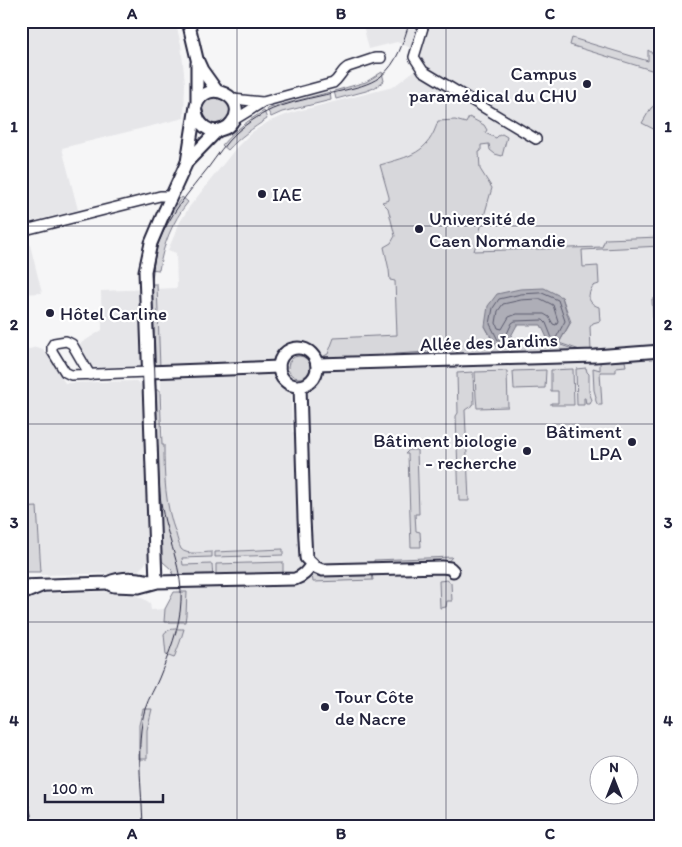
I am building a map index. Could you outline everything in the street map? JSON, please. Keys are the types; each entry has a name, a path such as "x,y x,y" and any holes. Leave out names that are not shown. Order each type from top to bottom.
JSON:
{"highway":[{"path":"21,811 24,826"}],"main road":[{"path":"21,594 40,586"}],"street":[{"path":"188,21 197,59 202,70 217,91"},
{"path":"425,21 414,57 423,71 536,140"},
{"path":"234,120 236,109 232,100 225,93 209,92 203,95 196,107 198,121 202,126 217,131 227,128 234,120 263,102 333,83 337,81 348,66 381,58"},
{"path":"156,582 144,281 151,243 187,162 196,107 197,59"},
{"path":"232,100 263,102"},
{"path":"187,162 217,131"},
{"path":"21,231 160,196 171,196"},
{"path":"90,375 72,344 66,341 54,343 52,351 64,372 71,375 90,375 279,367"},
{"path":"296,348 310,352 316,359 317,364 315,376 306,385 300,386 293,386 283,379 279,367 282,356 296,348"},
{"name":"Allée des Jardins","path":"317,364 595,356 661,352"},
{"path":"300,386 306,556 312,564 322,570 442,566 453,571"},
{"path":"21,586 107,583 116,579 139,578 156,582 295,578 303,575 312,564"}],"shaded area":[{"path":"21,21 175,21 181,44 185,83 184,118 62,148 78,210 25,223 21,221"},
{"path":"362,21 640,21 661,41 661,826 32,826 21,755 21,599 36,594 116,591 131,593 144,599 150,603 151,610 164,609 174,592 177,592 178,580 173,580 172,570 164,563 160,556 154,437 163,436 160,365 92,368 78,345 102,330 101,291 177,288 176,253 168,250 180,222 190,206 236,148 252,132 270,121 294,112 393,87 419,67 421,59 413,49 397,42 369,49","holes":["295,343 312,348 318,355 321,365 320,375 318,380 305,390 306,431 292,432 291,391 278,384 274,375 274,361 277,353 283,347"]},
{"path":"572,38 648,61 648,50 659,59 661,73 570,45"},
{"path":"382,72 384,81 374,88 336,99 334,91 366,82"},
{"path":"330,92 331,100 282,112 271,117 267,109 280,105"},
{"path":"209,96 222,96 230,105 228,118 224,122 214,125 205,120 201,106"},
{"path":"661,100 661,133 642,123 651,108"},
{"path":"264,111 267,119 228,150 222,145 241,126"},
{"path":"469,117 484,125 487,130 485,133 496,138 502,134 507,137 502,156 490,150 489,144 481,145 481,151 479,152 480,169 492,188 474,251 602,247 605,239 661,237 661,246 582,250 583,267 598,266 599,284 593,286 589,298 592,303 599,307 600,321 593,323 590,327 591,351 583,351 559,343 571,322 562,297 485,326 492,340 465,348 493,342 496,346 508,346 510,340 530,339 548,342 548,346 555,348 558,344 581,352 457,357 457,351 460,349 396,354 388,358 325,360 322,357 328,354 334,338 397,335 395,281 390,280 384,247 391,243 395,236 388,208 382,202 389,200 389,197 380,165 409,156 423,147 429,141 438,121 455,120 466,123"},
{"path":"182,197 188,202 169,234 159,270 149,269 151,257 168,214 170,215"},
{"path":"28,237 42,293 21,294 21,239"},
{"path":"157,284 160,368 153,365 151,285"},
{"path":"652,299 657,299 657,302 661,302 661,338 654,338"},
{"path":"37,347 43,349 65,383 136,381 143,386 149,556 145,564 136,573 41,575 37,507 21,508 21,351"},
{"path":"299,356 307,359 310,367 307,375 299,378 291,375 288,367 291,359"},
{"path":"625,361 626,366 616,367 616,372 600,372 602,405 598,405 594,390 593,368 600,370 600,362"},
{"path":"586,368 589,374 589,392 592,400 590,404 586,404 584,398 584,405 577,405 576,369"},
{"path":"573,369 574,405 551,405 551,403 558,403 558,391 551,391 551,370"},
{"path":"546,370 545,388 514,389 513,371"},
{"path":"507,371 508,407 477,408 475,372"},
{"path":"473,372 474,404 465,410 469,501 459,501 456,416 458,413 457,373"},
{"path":"151,390 160,390 166,490 169,512 181,549 196,553 212,552 212,557 182,558 183,565 212,564 213,579 173,580 172,570 162,561 158,529"},
{"path":"409,450 417,450 419,514 415,514 416,531 420,532 421,547 411,547 408,454 405,454"},
{"path":"37,507 41,572 21,572 21,508"},
{"path":"283,549 283,555 215,557 215,552"},
{"path":"452,557 445,565 374,565 374,560"},
{"path":"283,562 283,577 216,579 216,564"},
{"path":"372,573 373,580 313,582 312,574"},
{"path":"447,580 451,583 452,601 447,601 446,607 440,608 439,581"},
{"path":"174,592 187,592 185,622 164,622 165,609"},
{"path":"184,629 174,658 166,655 165,632"},
{"path":"143,709 152,709 147,730 147,759 139,759 139,725"}],"water":[{"path":"544,288 562,297 570,323 556,348 547,346 548,340 541,325 517,325 508,346 496,346 485,326 488,306 497,294 520,289"}],"tram line":[{"path":"143,826 140,767 142,723 145,709 173,640 179,621 181,601 179,574 162,508 159,486 152,281 158,244 180,204 236,133 256,118 278,107 376,80 396,59 410,21"}],"place":[{"name":"Campus paramédical du CHU","path":"587,84"},
{"name":"IAE","path":"262,194"},
{"name":"Université de Caen Normandie","path":"419,229"},
{"name":"Hôtel Carline","path":"50,313"},
{"name":"Bâtiment LPA","path":"632,442"},
{"name":"Bâtiment biologie - recherche","path":"527,451"},
{"name":"Tour Côte de Nacre","path":"325,707"}]}
